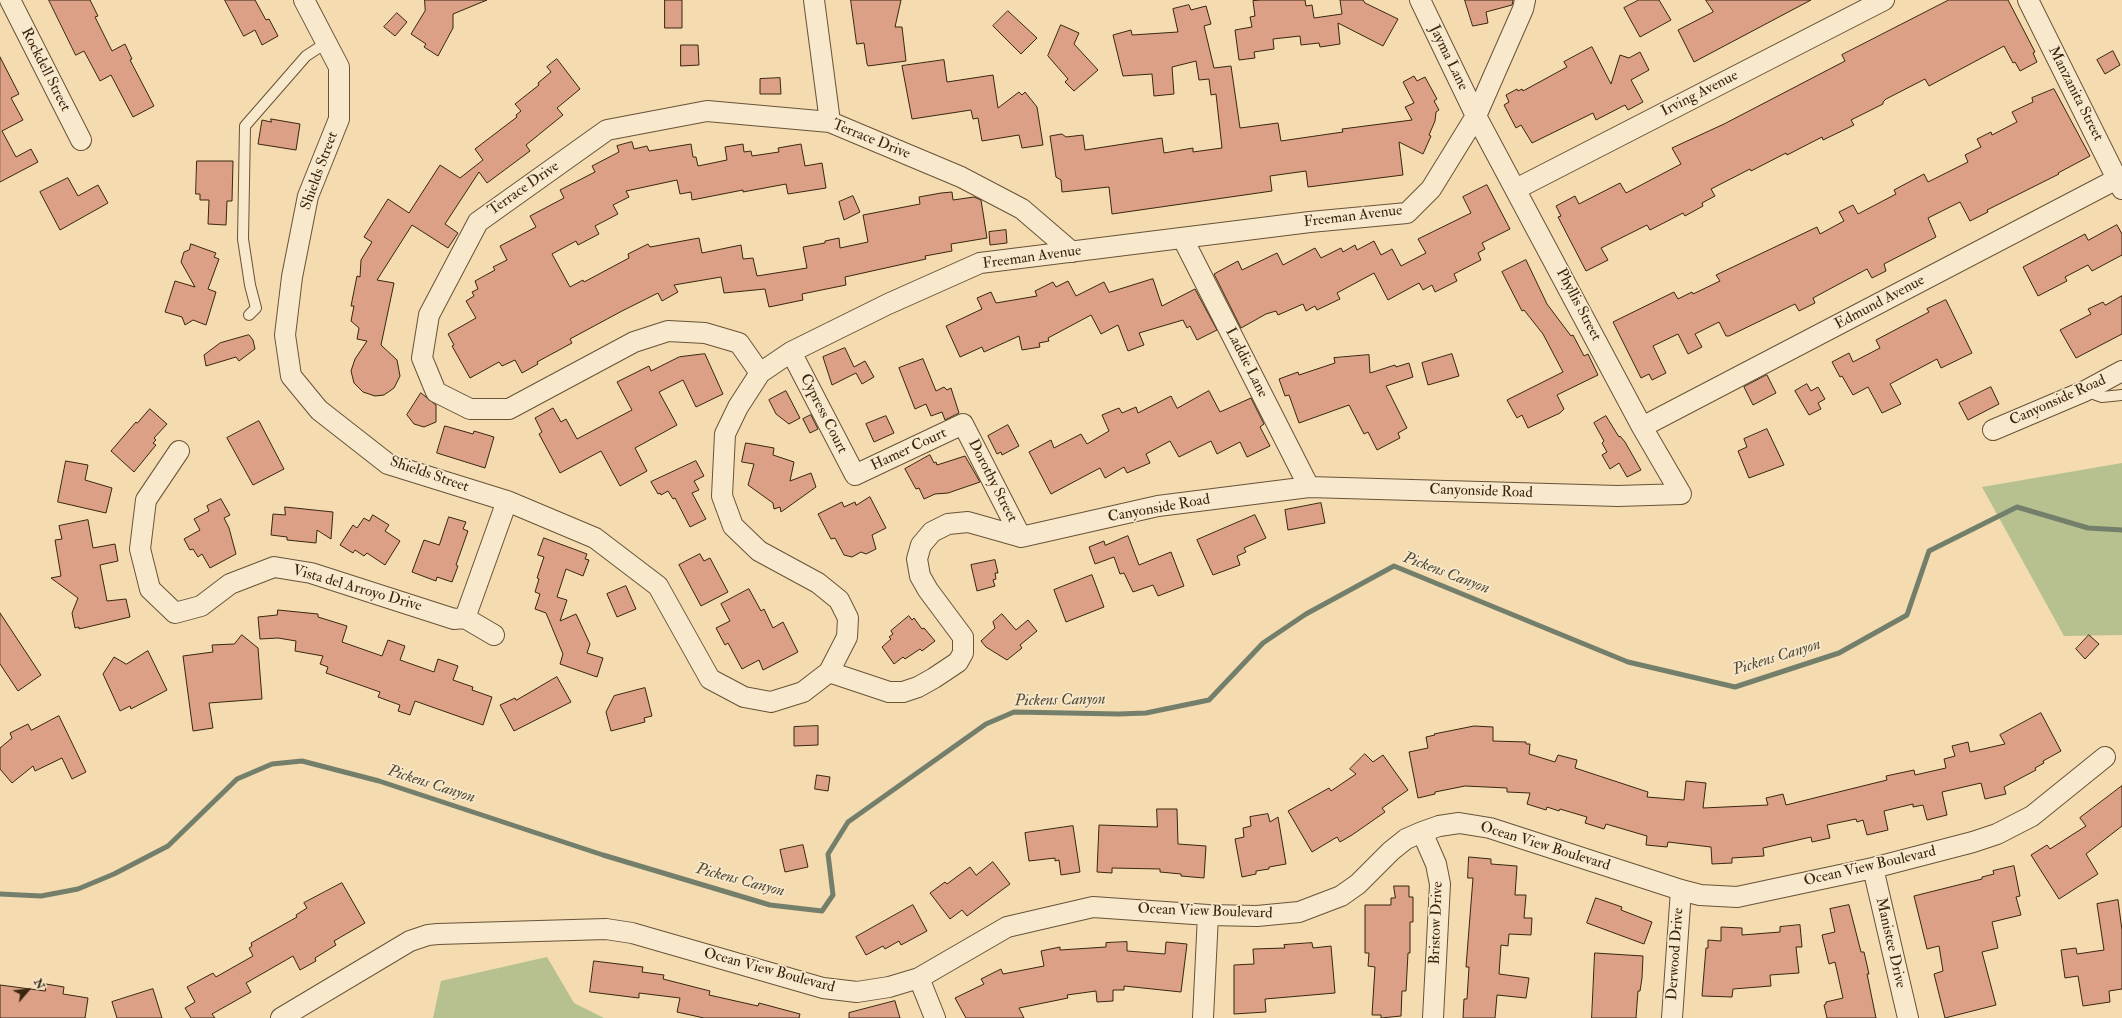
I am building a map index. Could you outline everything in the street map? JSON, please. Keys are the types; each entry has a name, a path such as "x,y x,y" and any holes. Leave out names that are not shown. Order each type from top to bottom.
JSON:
{"street":[{"name":"Rockdell Street","path":"10,0 81,140"},
{"name":"Shields Street","path":"304,0 339,67 339,119 308,196 292,277 285,335 291,376 319,410 388,464 507,501 595,538 658,586 710,679 744,697 771,702 803,692 829,672"},
{"path":"814,0 830,122"},
{"name":"Jayma Lane","path":"1420,0 1476,116"},
{"name":"Freeman Avenue","path":"829,672 847,637 848,618 839,600 818,583 759,551 733,526 722,496 725,434 738,407 760,373 791,352 888,304 980,264 1310,222 1407,213 1431,189 1476,116 1523,9 1525,0"},
{"name":"Irving Avenue","path":"1516,189 1884,0"},
{"name":"Manzanita Street","path":"2028,0 2120,184"},
{"name":"Terrace Drive","path":"760,373 739,343 705,333 668,331 634,342 509,409 470,409 436,392 422,358 429,315 478,222 607,130 707,111 830,122 961,178 1022,209 1072,252"},
{"name":"Phyllis Street","path":"1476,116 1642,427 1681,494"},
{"name":"Edmund Avenue","path":"1642,427 2120,184"},
{"name":"Laddie Lane","path":"1183,239 1309,487"},
{"name":"Cypress Court","path":"791,352 854,475"},
{"name":"Canyonside Road","path":"1993,430 2084,391 2122,370"},
{"name":"Hamer Court","path":"854,475 963,424"},
{"name":"Dorothy Street","path":"963,424 1020,537"},
{"name":"Vista del Arroyo Drive","path":"179,451 146,500 140,549 150,589 175,612 201,606 230,584 274,567 311,573 454,619 465,618"},
{"name":"Canyonside Road","path":"829,672 888,692 903,692 918,687 958,662 964,653 963,636 920,576 917,559 920,545 932,532 948,524 968,522 1020,537 1158,506 1309,487 1618,496 1681,494"},
{"path":"494,635 465,618 507,501"},
{"name":"Ocean View Boulevard","path":"281,1018 410,941 428,935 438,934 606,929 632,933 823,988 857,992 889,987 919,978 1007,927 1043,917 1093,907 1208,915 1279,915 1298,912 1319,906 1342,896 1358,884 1391,851 1406,839 1439,826 1459,823 1490,828 1681,890 1700,895 1736,897 1873,868 1973,842 2015,826 2032,816 2105,757"},
{"name":"Bristow Drive","path":"1422,832 1436,864 1440,884 1433,1018"},
{"name":"Manistee Drive","path":"1873,868 1908,1018"},
{"name":"Derwood Drive","path":"1672,1018 1681,890"},
{"path":"1203,1018 1208,915"},
{"path":"919,978 935,1018"}],"lane":[{"path":"249,316 256,308 250,285 242,239 245,126 306,56 326,42"},
{"path":"2084,391 2102,397 2122,395"}],"green space":[{"path":"2122,463 2122,635 2064,636 1982,487"},
{"path":"547,957 574,1003 604,1018 433,1018 441,981"}],"building":[{"path":"49,0 90,0 98,16 95,17 112,51 125,44 132,59 130,60 154,106 133,117 111,75 100,81 84,51 76,55"},
{"path":"225,0 255,0 266,20 269,19 278,36 262,45 255,30 244,36"},
{"path":"425,0 487,0 453,14 453,28 438,56 424,47 426,44 411,34 425,11"},
{"path":"665,0 682,0 682,28 665,28"},
{"path":"851,0 901,0 895,27 902,27 906,61 868,66 864,43 857,44"},
{"path":"1305,0 1306,6 1312,5 1314,18 1342,14 1340,0 1363,0 1365,3 1398,19 1383,46 1338,23 1340,44 1320,47 1319,43 1301,45 1300,36 1273,39 1274,49 1254,52 1255,58 1239,60 1235,30 1252,27 1250,17 1255,16 1253,1"},
{"path":"1465,0 1513,1 1512,5 1486,12 1488,23 1473,26"},
{"path":"1639,0 1659,0 1671,20 1640,37 1624,8"},
{"path":"1706,0 1811,0 1694,62 1678,30 1713,12"},
{"path":"1949,0 2008,0 2035,52 2033,53 2037,62 2020,71 2015,62 2013,63 2004,46 1929,86 1925,79 1886,99 1883,104 1851,120 1854,125 1823,140 1822,137 1787,155 1786,153 1751,171 1750,169 1711,189 1715,196 1702,203 1703,206 1685,216 1683,213 1650,230 1647,225 1601,248 1608,260 1586,271 1558,217 1561,216 1556,206 1575,196 1579,204 1620,183 1626,193 1681,164 1672,148 1724,124 1845,61 1842,55"},
{"path":"1189,5 1191,10 1206,6 1211,24 1204,26 1214,68 1231,66 1240,128 1278,123 1281,141 1343,132 1342,129 1412,120 1405,107 1414,103 1403,82 1414,76 1417,81 1425,77 1437,99 1434,101 1439,110 1436,112 1435,121 1429,135 1431,136 1423,154 1399,142 1403,175 1308,187 1306,171 1270,176 1272,191 1112,214 1109,187 1062,192 1061,180 1056,177 1050,136 1062,134 1066,137 1083,135 1085,150 1162,138 1164,153 1193,148 1193,152 1222,148 1216,94 1211,95 1209,79 1199,80 1196,61 1172,67 1174,94 1154,96 1152,74 1123,76 1113,35 1131,30 1132,35 1178,32 1173,9"},
{"path":"1008,11 1037,38 1021,54 993,26"},
{"path":"397,13 407,22 395,36 384,27"},
{"path":"1061,25 1079,33 1074,44 1098,70 1074,91 1065,82 1068,79 1048,56"},
{"path":"681,45 698,45 699,65 681,66"},
{"path":"1592,47 1611,84 1620,55 1629,58 1640,52 1649,70 1631,80 1643,102 1628,110 1625,105 1596,120 1593,113 1532,143 1521,125 1516,128 1504,105 1509,102 1506,95 1517,89 1518,91 1522,89 1523,91 1567,67 1564,62"},
{"path":"2113,51 2120,65 2105,74 2097,60"},
{"path":"0,57 19,94 11,98 23,120 2,131 16,157 31,149 38,162 0,182"},
{"path":"557,59 580,89 557,108 563,115 526,145 530,151 487,183 479,172 445,224 458,233 448,248 412,225 377,280 394,283 381,345 397,360 400,376 394,388 384,395 375,396 363,392 354,383 351,371 355,359 367,341 357,339 359,328 351,321 354,306 351,306 357,276 360,277 361,260 372,242 364,237 388,199 409,213 440,165 460,178 483,160 475,149 517,117 516,115 521,111 515,104 539,85 538,83 551,72 547,67"},
{"path":"944,60 947,82 993,75 998,108 1019,92 1022,95 1025,92 1037,107 1043,145 1022,148 1019,135 982,141 978,118 973,119 971,110 912,119 902,66"},
{"path":"780,78 781,94 760,94 760,79"},
{"path":"2054,89 2090,156 2058,173 2059,174 1987,210 1988,212 1970,221 1960,202 1928,218 1936,237 1884,264 1886,271 1872,278 1867,269 1813,298 1815,303 1799,311 1795,304 1729,336 1726,336 1719,322 1695,334 1702,347 1688,354 1678,334 1653,346 1666,373 1652,380 1649,374 1641,378 1613,322 1674,292 1678,299 1692,292 1693,294 1720,281 1716,275 1817,227 1820,234 1844,221 1839,212 1853,205 1858,214 1896,194 1894,190 1924,174 1928,182 1968,162 1965,155 1981,147 1977,139 1991,132 1992,135 2017,122 2012,112 2033,102 2032,98"},
{"path":"271,119 300,124 296,150 258,144 262,120 271,122"},
{"path":"632,142 634,149 647,146 649,151 691,144 693,157 696,157 698,166 727,160 725,147 743,144 744,152 751,151 752,156 779,152 778,148 801,144 805,166 822,163 826,188 788,194 786,184 743,192 743,190 692,200 691,192 680,194 677,180 626,191 629,197 613,205 618,214 595,226 599,234 578,245 576,241 552,254 570,287 583,280 584,282 629,258 628,254 648,244 650,247 699,238 702,253 741,245 743,259 753,258 757,276 807,268 803,247 825,243 825,241 839,238 840,248 868,242 863,215 920,204 919,197 941,193 952,192 953,200 974,197 981,200 987,238 951,244 952,251 925,256 926,259 845,277 846,285 802,294 803,300 769,307 765,289 724,293 721,277 674,285 678,292 662,301 658,293 622,311 570,339 572,343 537,362 538,364 522,373 515,360 502,366 499,362 470,378 452,346 454,345 448,334 476,318 466,301 474,296 472,292 478,289 475,281 495,270 493,267 507,260 500,246 536,227 530,216 564,198 560,190 595,172 592,166 619,152 617,146"},
{"path":"197,161 233,161 232,201 227,201 226,225 208,224 209,200 200,200 200,194 196,194"},
{"path":"68,178 78,196 98,185 108,203 60,230 40,192"},
{"path":"1487,185 1510,229 1482,243 1485,249 1478,253 1481,260 1454,274 1457,281 1435,292 1432,285 1423,290 1419,283 1388,300 1374,273 1337,293 1340,299 1317,310 1315,306 1306,311 1303,304 1278,315 1276,311 1266,314 1241,328 1214,274 1238,261 1242,270 1277,253 1283,265 1315,248 1321,258 1341,248 1343,252 1355,245 1357,250 1374,241 1381,255 1392,249 1401,266 1426,253 1418,239 1471,213 1463,197"},
{"path":"853,196 860,212 844,220 839,202"},
{"path":"2117,225 2122,234 2122,255 2092,271 2088,265 2065,277 2067,281 2038,296 2023,267 2085,234 2088,240"},
{"path":"1006,230 1007,243 990,245 989,232"},
{"path":"191,244 216,253 214,257 219,259 208,289 216,292 206,325 193,320 185,325 182,317 165,312 175,281 195,287 181,262 184,252 189,250"},
{"path":"1526,260 1547,304 1571,336 1573,335 1584,356 1588,354 1598,375 1557,395 1564,409 1560,413 1528,428 1522,415 1517,418 1507,400 1563,372 1543,334 1524,310 1522,311 1502,272"},
{"path":"1153,279 1162,306 1195,289 1217,330 1197,340 1190,326 1187,328 1183,320 1139,333 1144,345 1128,351 1118,325 1101,334 1091,315 1048,338 1049,341 1039,343 1040,347 1022,350 1019,336 984,352 982,347 960,357 946,326 982,309 977,298 991,292 996,303 1037,296 1035,291 1053,282 1056,287 1068,281 1076,296 1104,282 1109,292"},
{"path":"2122,296 2122,334 2076,358 2060,330 2091,314 2088,309 2103,302 2105,305"},
{"path":"1946,300 1972,353 1941,368 1937,359 1890,384 1901,404 1882,413 1868,387 1853,395 1842,376 1840,377 1832,362 1849,353 1853,362 1880,348 1876,340 1929,312 1927,309"},
{"path":"249,335 253,340 255,349 239,361 236,357 206,366 204,355 220,343"},
{"path":"845,348 854,367 865,361 874,377 862,384 856,373 832,385 823,357"},
{"path":"705,354 723,394 696,407 683,380 659,392 677,425 635,448 647,471 620,486 601,451 560,473 539,434 542,432 535,418 553,408 561,422 566,419 577,439 632,410 617,382 649,366 651,371 679,357"},
{"path":"1452,354 1459,376 1428,385 1422,363"},
{"path":"1369,355 1370,373 1395,365 1396,367 1409,363 1413,377 1386,386 1407,428 1398,433 1400,438 1377,450 1368,432 1364,434 1349,405 1299,423 1289,395 1285,396 1279,379 1298,372 1299,375 1335,363 1334,358"},
{"path":"923,359 936,391 944,387 947,390 951,388 959,413 945,420 942,412 931,416 926,404 915,409 899,368"},
{"path":"1767,375 1776,393 1753,405 1744,387"},
{"path":"1807,384 1811,391 1818,387 1825,399 1818,403 1821,409 1809,415 1795,391"},
{"path":"1991,387 1999,404 1968,420 1959,403"},
{"path":"786,391 800,418 789,424 776,414 769,400"},
{"path":"1209,391 1220,412 1251,398 1264,424 1260,427 1270,446 1247,457 1240,442 1217,454 1211,441 1179,457 1170,441 1146,454 1150,463 1127,473 1124,467 1105,478 1100,468 1051,494 1029,452 1051,440 1054,448 1081,434 1087,444 1109,431 1102,415 1119,408 1122,413 1136,407 1138,413 1171,396 1177,408"},
{"path":"421,393 436,405 436,422 424,427 414,424 407,415"},
{"path":"150,409 167,424 154,438 156,440 153,443 156,445 134,472 111,451 136,422 137,423"},
{"path":"811,415 818,429 810,433 803,419"},
{"path":"886,416 894,433 874,442 866,424"},
{"path":"1606,416 1619,437 1620,436 1625,442 1641,470 1627,477 1619,463 1610,469 1602,455 1607,452 1602,443 1604,441 1594,423"},
{"path":"259,421 284,469 253,485 227,438"},
{"path":"1008,425 1019,446 1002,455 1001,452 997,454 988,436"},
{"path":"445,426 473,434 474,431 494,437 485,468 437,453"},
{"path":"1767,429 1784,465 1749,478 1738,451 1747,447 1744,439"},
{"path":"746,443 774,448 773,455 794,462 790,481 811,473 816,487 781,512 780,507 774,509 773,503 748,485 754,464 742,462"},
{"path":"930,455 934,463 936,462 937,465 965,456 980,482 948,493 935,494 924,499 919,488 916,489 905,469"},
{"path":"66,461 88,465 85,480 112,488 106,513 58,502"},
{"path":"696,461 704,476 694,481 699,490 692,493 706,519 690,527 675,498 673,499 668,491 661,495 660,493 658,494 651,482"},
{"path":"870,497 886,528 872,535 876,549 866,554 861,552 852,557 844,555 835,538 831,539 818,514 842,502 844,507 855,502 856,505"},
{"path":"221,499 230,515 224,518 229,528 236,554 210,568 202,554 198,557 193,549 190,550 184,539 200,530 194,519 209,511 207,506"},
{"path":"1321,503 1325,523 1288,530 1285,510"},
{"path":"285,507 333,512 331,539 317,530 316,543 287,540 287,537 271,535 273,514 285,515"},
{"path":"373,515 389,525 385,531 400,541 385,565 367,553 364,556 355,550 353,553 340,545 353,525 357,528 364,518 369,521"},
{"path":"1255,515 1266,538 1244,548 1246,552 1237,556 1240,565 1213,575 1197,540"},
{"path":"449,517 466,522 463,529 468,531 456,565 458,566 452,582 437,577 436,581 412,572 424,540 439,545"},
{"path":"88,520 93,548 115,544 118,561 100,565 107,601 126,599 130,617 79,629 79,627 75,628 72,613 78,598 51,578 61,576 55,540 62,539 59,526"},
{"path":"1128,536 1139,565 1171,552 1184,586 1158,596 1153,585 1133,592 1124,573 1120,574 1114,557 1095,564 1089,547 1104,541 1105,545"},
{"path":"544,538 587,554 585,559 589,560 583,576 566,569 557,597 567,600 560,621 576,614 590,644 587,653 603,658 597,677 560,664 563,654 546,613 535,609 540,594 535,592 539,579 537,578 544,557 538,555"},
{"path":"700,554 704,561 710,558 728,592 701,606 679,565"},
{"path":"995,560 998,573 995,573 996,579 993,580 995,586 977,591 971,565"},
{"path":"1092,575 1104,607 1066,622 1054,590"},
{"path":"626,586 636,609 617,617 607,594"},
{"path":"749,589 761,611 764,609 773,628 783,622 798,652 763,670 759,660 742,669 728,643 725,645 716,628 730,621 721,604"},
{"path":"278,610 318,614 318,617 347,626 342,642 382,656 388,640 405,646 400,660 434,672 438,659 458,666 453,680 473,687 472,690 492,697 483,725 415,701 410,715 398,711 400,705 378,697 380,692 326,673 328,667 320,664 323,656 295,651 296,641 278,638 260,639 258,617 277,615"},
{"path":"0,613 41,675 18,691 0,664"},
{"path":"1002,614 1016,630 1028,620 1037,631 1020,645 1022,648 1007,660 986,647 981,641 995,628 993,622"},
{"path":"909,616 912,620 914,618 922,629 924,628 935,641 922,651 920,649 905,659 903,657 894,664 882,647 891,639 889,637 893,634 891,631"},
{"path":"242,635 258,648 262,699 209,703 213,728 193,731 183,656 213,652 212,645 234,644"},
{"path":"2089,635 2099,644 2085,659 2076,649"},
{"path":"148,651 167,690 131,709 130,706 120,711 103,674 114,657 126,664"},
{"path":"557,677 571,702 514,731 500,705 515,698 516,700"},
{"path":"645,688 652,716 644,718 645,722 611,731 606,712 614,696"},
{"path":"2041,713 2061,751 2043,761 2044,763 2035,768 2036,770 2004,787 2006,794 1985,799 1981,783 1942,792 1947,815 1927,820 1923,805 1913,807 1913,804 1884,811 1888,830 1867,835 1863,820 1857,822 1856,819 1827,825 1830,838 1812,842 1811,837 1763,848 1764,856 1732,858 1732,863 1712,864 1711,847 1668,842 1667,847 1646,845 1647,836 1606,824 1604,829 1585,823 1587,817 1560,809 1559,811 1547,807 1546,810 1527,804 1530,793 1507,792 1507,788 1465,786 1435,792 1435,794 1418,798 1409,752 1428,748 1426,737 1435,735 1434,734 1474,726 1493,727 1493,741 1526,742 1526,744 1530,744 1529,754 1555,762 1558,755 1577,760 1575,768 1648,792 1647,797 1684,800 1686,781 1706,783 1703,808 1768,805 1766,798 1783,794 1786,805 1887,780 1886,776 1914,770 1915,775 1946,768 1944,759 1955,756 1952,746 1968,742 1970,752 2005,744 2000,735"},
{"path":"59,716 86,772 72,779 62,758 35,771 33,766 12,783 0,769 0,748 12,738 10,733 28,724 31,730"},
{"path":"818,726 818,745 794,746 794,727"},
{"path":"1365,754 1373,762 1383,755 1408,790 1382,808 1385,812 1352,835 1340,842 1337,837 1312,852 1288,811 1329,788 1331,791 1356,774 1350,769"},
{"path":"817,775 830,777 828,791 815,789"},
{"path":"2122,786 2122,826 2086,854 2098,874 2059,899 2031,855 2047,845 2050,849 2086,826 2080,818"},
{"path":"1157,809 1177,809 1178,844 1206,846 1204,878 1160,872 1160,869 1112,868 1112,873 1097,872 1099,825 1157,827"},
{"path":"1268,814 1270,822 1278,817 1286,864 1269,867 1269,869 1256,871 1256,874 1242,877 1235,839 1244,837 1243,828 1251,826 1250,817"},
{"path":"1073,826 1080,872 1061,875 1059,860 1055,861 1055,858 1029,861 1025,833"},
{"path":"803,845 808,867 785,872 780,850"},
{"path":"1469,857 1491,859 1491,864 1517,866 1515,895 1526,895 1524,918 1532,918 1531,935 1509,934 1508,946 1501,945 1499,974 1529,978 1526,998 1497,995 1495,1018 1463,1018 1464,999 1467,999 1469,967 1466,967 1473,878 1468,878"},
{"path":"993,862 1010,884 967,916 962,910 950,919 930,893 945,882 947,884 970,867 976,875"},
{"path":"2014,866 2020,896 2016,897 2021,915 1992,922 1998,948 1982,952 1996,1005 1945,1018 1934,974 1943,971 1939,946 1927,949 1914,896 1982,879 1982,877 1994,874 1993,871"},
{"path":"342,883 365,923 334,941 336,945 315,958 316,961 300,970 293,956 246,983 251,992 212,1014 215,1018 191,1018 185,1008 195,1002 187,987 213,973 216,977 253,956 249,948 252,946 251,943 297,917 296,915 307,908 304,903"},
{"path":"1394,886 1409,886 1409,897 1413,897 1413,922 1410,922 1410,953 1408,953 1406,991 1402,991 1401,1016 1381,1018 1381,1015 1372,1015 1375,967 1368,966 1369,953 1365,953 1365,905 1391,905 1391,898 1395,898"},
{"path":"1596,898 1622,907 1621,910 1652,922 1644,944 1587,923"},
{"path":"2118,900 2122,930 2122,989 2109,991 2110,1002 2083,1006 2078,976 2065,978 2061,950 2076,948 2077,954 2104,950 2097,904"},
{"path":"913,905 927,931 901,945 899,941 885,949 883,946 866,955 856,937"},
{"path":"1849,905 1861,952 1864,952 1876,1018 1827,1018 1824,1005 1826,1002 1843,998 1835,962 1829,964 1822,935 1835,932 1830,909"},
{"path":"1800,925 1802,947 1796,947 1799,973 1770,975 1771,986 1733,989 1732,997 1702,996 1708,940 1721,941 1721,927 1742,928 1742,935 1780,932 1780,927"},
{"path":"1127,942 1127,951 1165,954 1166,942 1187,944 1181,992 1124,986 1124,990 1113,990 1113,1001 1097,1002 1096,991 1067,995 1068,998 1019,1008 1024,1018 966,1018 955,998 984,984 981,979 1001,969 1003,974 1044,966 1041,951 1060,947 1060,950 1106,947 1106,943"},
{"path":"1312,943 1313,948 1331,946 1335,993 1265,999 1266,1012 1234,1014 1234,965 1254,964 1253,949 1285,948 1284,945"},
{"path":"1595,953 1643,956 1642,978 1640,991 1638,991 1636,1018 1592,1018"},
{"path":"594,961 643,967 642,972 664,975 663,979 710,991 709,995 758,1006 759,1003 800,1014 799,1018 704,1018 677,1012 680,998 639,993 639,998 590,992"},
{"path":"46,984 64,987 63,994 88,998 85,1018 0,1018 0,985 45,991"},
{"path":"153,989 162,1018 117,1018 112,1002"},
{"path":"895,1001 900,1018 849,1018 849,1013"}],"waterway":[{"name":"Pickens Canyon","path":"0,894 41,896 78,889 114,874 168,846 237,779 272,764 302,761 379,781 603,855 770,905 822,911 833,895 828,854 848,822 986,724 1014,712 1119,714 1146,713 1209,700 1263,643 1306,614 1394,566 1628,662 1735,687 1839,653 1907,615 1929,551 2017,507 2088,528 2122,530"}]}
